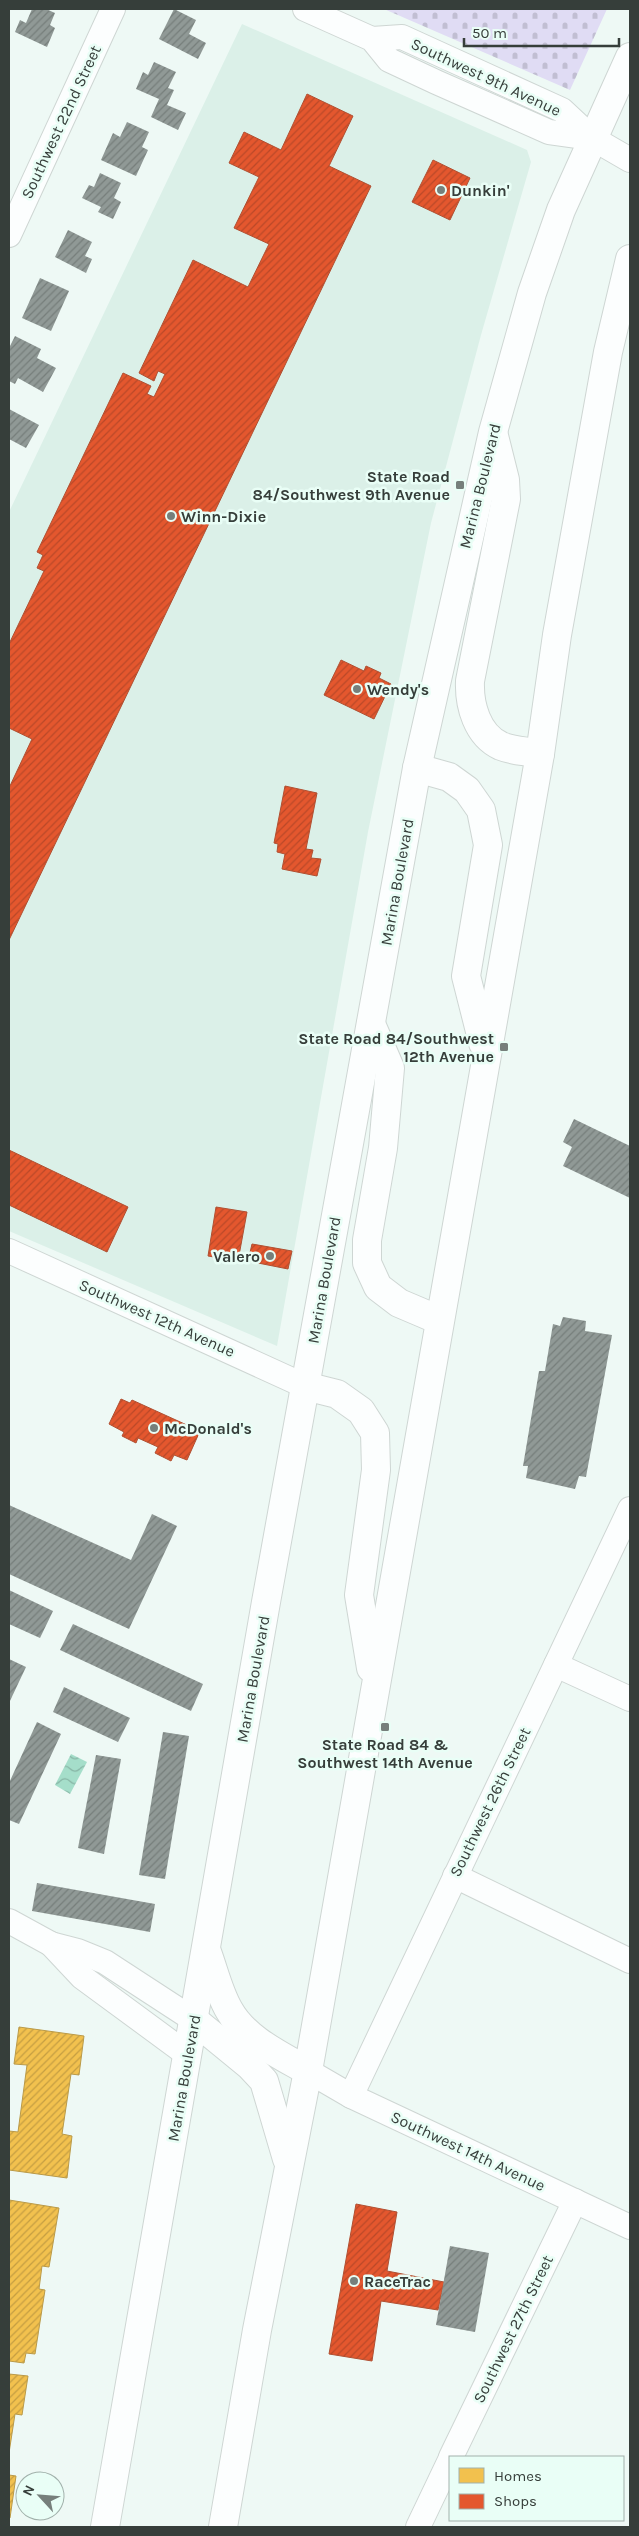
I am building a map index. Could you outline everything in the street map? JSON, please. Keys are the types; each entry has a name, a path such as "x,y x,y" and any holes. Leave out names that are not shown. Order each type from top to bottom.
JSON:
{"main road":[{"name":"Marina Boulevard","path":"105,2527 305,1386 417,768 493,432 532,293 561,210 630,57"},
{"path":"223,2527 308,2071 540,754 557,635 606,361 630,259"},
{"path":"493,432 505,480 506,499 470,681 470,693 476,717 492,740 509,748 540,754"},
{"path":"417,768 449,777 467,790 481,810 488,845 466,976 486,1054"},
{"path":"371,1024 390,1068 383,1148 367,1240 367,1263 378,1287 414,1311 439,1320"},
{"path":"305,1386 337,1394 361,1410 375,1433 376,1470 359,1595 375,1687"},
{"path":"207,1951 228,2010 239,2024 254,2038 308,2071"},
{"path":"194,2020 250,2066 264,2081 289,2165"}],"street":[{"name":"Southwest 22nd Street","path":"9,235 113,9"},
{"name":"Southwest 9th Avenue","path":"305,9 372,39 389,60 436,82 549,132 592,138 630,160"},
{"name":"Southwest 12th Avenue","path":"9,1251 305,1386"},
{"name":"Southwest 26th Street","path":"351,2096 630,1510"},
{"path":"556,1664 630,1699"},
{"path":"455,1876 630,1961"},
{"path":"9,1921 51,1944 78,1951 105,1962 194,2020"},
{"path":"51,1944 82,1977 188,2055"},
{"name":"Southwest 14th Avenue","path":"308,2071 351,2096 630,2227"},
{"name":"Southwest 27th Street","path":"452,2456 575,2201"},
{"name":"Southwest 27th Street","path":"418,2527 449,2462"}],"shaded area":[{"path":"242,24 527,150 531,162 481,335 431,523 368,832 277,1346 9,1231 9,512"}],"green space":[{"path":"384,9 607,9 570,90"}],"water":[{"path":"71,1754 87,1762 70,1794 55,1785"}],"building: Homes":[{"path":"19,2027 84,2036 79,2075 71,2074 62,2134 72,2136 67,2178 9,2170 9,2131 18,2132 27,2065 14,2064"},
{"path":"9,2200 59,2208 49,2267 42,2266 39,2289 45,2290 35,2354 26,2353 24,2363 9,2361"},
{"path":"9,2374 28,2376 22,2415 15,2414 9,2453"},
{"path":"9,2475 15,2476 15,2483 9,2518"}],"building: Shops":[{"path":"307,94 353,116 329,166 371,186 9,940 9,788 32,739 9,728 9,644 44,571 37,568 43,555 37,552 123,373 151,386 147,394 154,397 165,374 158,371 154,381 139,373 193,260 248,287 269,244 234,228 259,177 229,163 244,132 281,150"},
{"name":"Dunkin'","path":"433,160 470,178 450,220 412,202"},
{"name":"Wendy's","path":"341,660 364,671 366,666 381,673 379,678 391,684 374,719 324,695"},
{"path":"285,786 317,793 306,849 313,850 311,858 321,859 317,876 282,869 285,854 277,852 278,844 274,843"},
{"path":"9,1150 128,1207 107,1252 9,1205"},
{"path":"216,1207 247,1212 238,1261 208,1256"},
{"name":"Valero","path":"252,1244 292,1251 288,1269 248,1261"},
{"name":"McDonald's","path":"121,1399 130,1403 132,1400 200,1431 187,1460 174,1455 171,1461 155,1453 158,1447 138,1438 136,1443 122,1436 124,1432 109,1424"},
{"path":"356,2204 397,2212 387,2271 444,2282 438,2310 381,2301 372,2361 329,2354"}],"building: Other":[{"path":"32,9 46,9 55,13 50,25 55,28 47,47 15,32 20,20 26,23"},
{"path":"174,9 196,20 189,34 206,43 198,59 159,39"},
{"path":"154,62 176,72 168,88 174,90 167,105 186,113 178,130 151,117 159,99 136,89 143,72 148,75"},
{"path":"127,122 149,132 142,147 148,150 136,176 101,160 113,133 120,137"},
{"path":"100,173 121,183 114,198 121,202 113,219 98,212 101,207 82,198 89,185 94,187"},
{"path":"68,230 92,242 85,256 92,259 86,273 55,257"},
{"path":"40,278 69,291 51,331 22,318"},
{"path":"15,336 41,349 37,358 56,368 43,392 18,378 15,384 9,381 9,348"},
{"path":"9,409 39,425 26,448 9,439"},
{"path":"574,1119 630,1146 630,1198 563,1166 572,1147 563,1142"},
{"path":"563,1317 586,1321 585,1331 612,1335 586,1477 579,1476 575,1489 526,1478 528,1466 523,1466 539,1371 545,1371 553,1324 560,1326"},
{"path":"9,1505 131,1560 152,1514 177,1526 129,1629 9,1574"},
{"path":"9,1590 53,1611 40,1638 9,1624"},
{"path":"73,1624 203,1684 191,1711 60,1650"},
{"path":"9,1659 26,1667 9,1703"},
{"path":"64,1687 130,1718 118,1742 53,1712"},
{"path":"37,1722 61,1734 19,1824 9,1820 9,1783"},
{"path":"163,1732 189,1736 165,1879 139,1875"},
{"path":"96,1755 121,1759 104,1854 78,1848"},
{"path":"37,1883 155,1904 150,1932 32,1911"},
{"path":"450,2246 489,2253 475,2332 436,2325"}],"place":[{"name":"Dunkin'","path":"441,190"},
{"name":"State Road 84/Southwest 9th Avenue","path":"460,485"},
{"name":"Winn-Dixie","path":"171,516"},
{"name":"Wendy's","path":"357,689"},
{"name":"State Road 84/Southwest 12th Avenue","path":"504,1047"},
{"name":"Valero","path":"270,1256"},
{"name":"McDonald's","path":"154,1428"},
{"name":"State Road 84 & Southwest 14th Avenue","path":"385,1727"},
{"name":"RaceTrac","path":"354,2281"}]}
